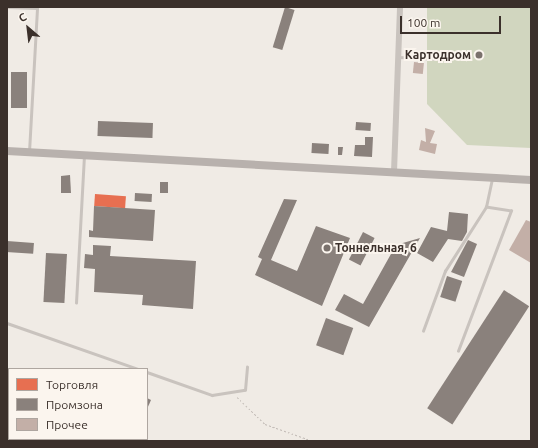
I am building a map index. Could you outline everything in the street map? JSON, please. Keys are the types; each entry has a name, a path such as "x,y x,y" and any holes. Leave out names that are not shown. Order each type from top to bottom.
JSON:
{"main road":[{"path":"7,151 531,180"}],"street":[{"path":"394,172 400,7"}],"lane":[{"path":"7,7 37,8 29,152"},
{"path":"398,57 437,59"},
{"path":"76,303 84,156"},
{"path":"423,331 445,271 486,207 492,178"},
{"path":"458,351 511,211 486,207"},
{"path":"7,323 135,368"},
{"path":"148,372 212,395 245,390 247,367"}],"path":[{"path":"232,392 265,424 313,441"}],"green space":[{"name":"Картодром","path":"427,7 531,7 531,148 467,145 427,104"}],"building: Торговля":[{"path":"95,194 126,196 125,208 94,206"}],"building: Промзона":[{"path":"285,7 295,10 282,50 273,47"},
{"path":"11,72 27,72 27,108 11,108"},
{"path":"98,121 153,123 152,138 97,136"},
{"path":"356,122 371,123 370,131 355,130"},
{"path":"365,137 373,137 372,157 354,156 355,145 365,145"},
{"path":"312,143 329,144 328,154 311,153"},
{"path":"338,147 343,147 342,155 338,155"},
{"path":"70,175 71,193 61,193 61,176"},
{"path":"160,182 168,182 168,193 160,193"},
{"path":"135,193 152,194 152,202 135,201"},
{"name":"Тоннельная, 6","path":"284,199 297,200 271,260 297,271 316,226 350,238 322,306 255,275 262,259 258,257"},
{"path":"94,206 155,210 153,241 89,237 89,230 93,231"},
{"path":"449,212 468,214 467,232 462,241 448,239 433,262 417,253 431,227 447,231"},
{"path":"363,232 375,238 361,266 349,260"},
{"path":"420,238 369,327 335,310 344,294 363,304 396,245"},
{"path":"468,240 477,244 464,277 451,272"},
{"path":"7,241 34,243 33,254 7,252"},
{"path":"93,245 111,246 110,256 196,261 193,309 142,305 143,295 94,292 95,269 84,268 85,254 93,255"},
{"path":"46,253 67,254 64,303 43,302"},
{"path":"447,276 462,281 455,302 440,297"},
{"path":"504,290 529,306 452,425 427,408"},
{"path":"326,318 353,328 343,355 316,345"},
{"path":"148,398 151,400 148,407"}],"building: Прочее":[{"path":"414,62 424,63 423,74 413,73"},
{"path":"425,128 435,131 430,143 437,144 435,154 419,150 421,140 426,142"},
{"path":"526,220 531,222 531,263 509,250"}],"place":[{"name":"Картодром","path":"479,55"},
{"name":"Тоннельная, 6","path":"327,248"}]}
